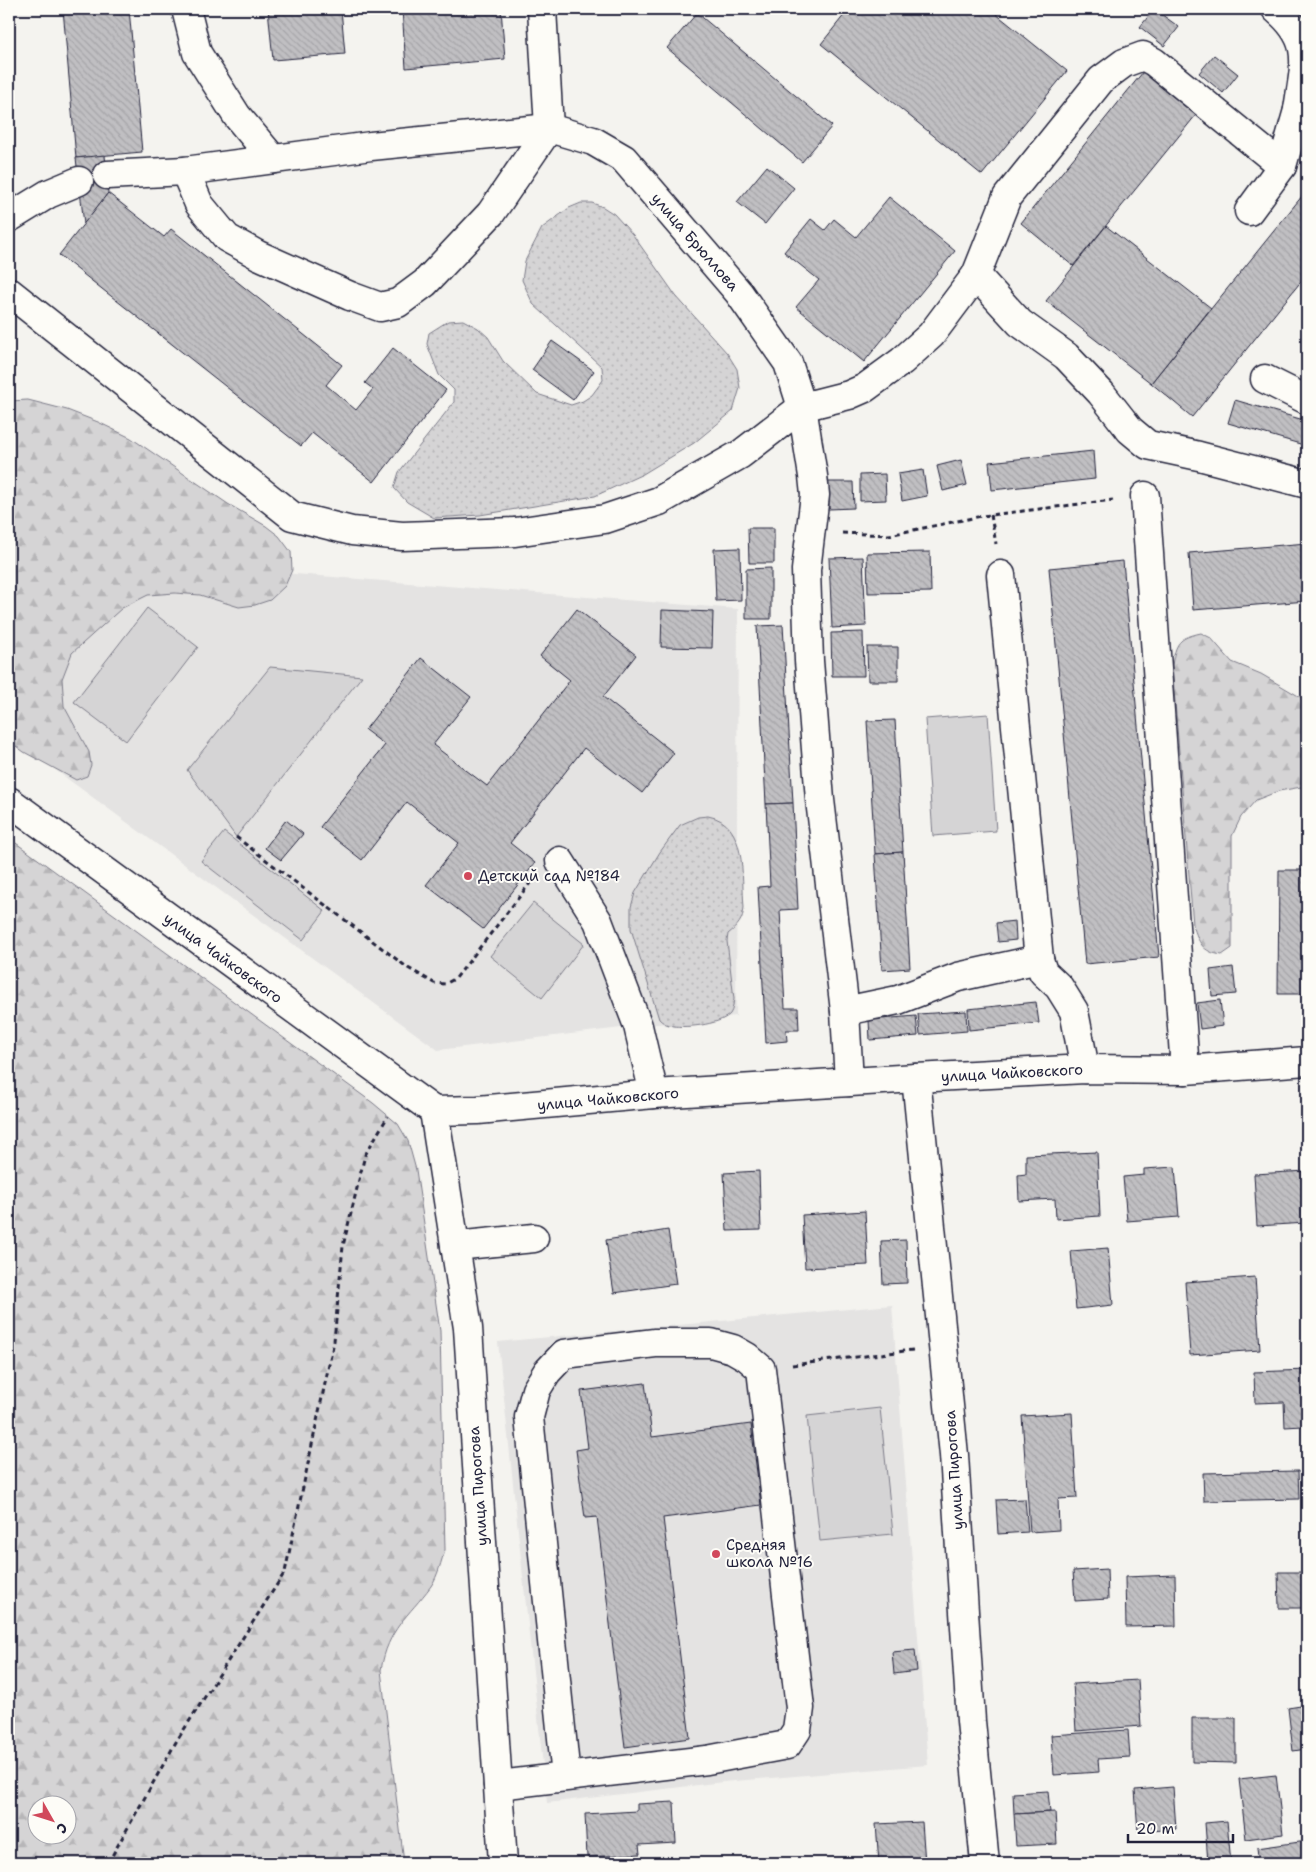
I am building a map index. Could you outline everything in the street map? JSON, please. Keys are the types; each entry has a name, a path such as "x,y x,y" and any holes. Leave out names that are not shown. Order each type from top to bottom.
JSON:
{"street":[{"path":"186,9 197,53 237,116 273,158"},
{"path":"185,171 199,204 227,238 258,256 350,296 380,306 398,303 426,284 491,213 548,128 542,9"},
{"path":"1249,211 1282,166 1303,112 1305,58 1299,33 1276,9"},
{"path":"9,292 292,516 352,531 402,536 515,532 605,519 658,502 741,454 802,407 849,395 865,388 902,361 931,335 976,275 1007,197 1102,80 1124,63 1143,56 1154,62 1282,166"},
{"path":"107,175 185,171 273,158 548,128"},
{"name":"улица Брюллова","path":"548,128 593,141 624,159 739,293 788,363 802,407 815,495 806,570 809,661 820,800 845,1011 850,1082"},
{"path":"9,218 48,194 79,181"},
{"path":"976,275 1020,323 1066,356 1136,435 1148,445 1307,484"},
{"path":"1265,379 1307,400"},
{"path":"1145,496 1186,1070"},
{"path":"1001,575 1039,960 1043,972 1059,987 1074,1011 1085,1069"},
{"name":"улица Чайковского","path":"9,801 434,1111 478,1110 654,1094 916,1078 1085,1069 1186,1070 1307,1061"},
{"path":"560,861 598,921 638,1026 654,1094"},
{"path":"845,1011 898,1000 958,977 1039,960"},
{"name":"улица Пирогова","path":"916,1078 954,1454 971,1721 985,1863"},
{"name":"улица Пирогова","path":"434,1111 468,1328 502,1863"},
{"path":"455,1246 534,1238"},
{"path":"498,1785 566,1777 706,1760 787,1745 797,1730 800,1708 761,1369 747,1357 733,1349 711,1343 655,1343 564,1354 547,1372 536,1390 529,1417 566,1777"}],"path":[{"path":"810,532 889,535 982,516 1145,496"},
{"path":"236,837 408,968 434,983 446,984 456,978 540,870 551,860 560,861"},
{"path":"108,1863 176,1742 285,1572 334,1341 343,1246 365,1155 403,1089"},
{"path":"761,1369 943,1346"}],"shaded area":[{"name":"Детский сад №184","path":"44,554 738,609 736,1016 438,1050 9,736"},
{"name":"Средняя школа №16","path":"892,1305 928,1765 723,1782 547,1803 498,1342"}],"green space":[{"path":"581,203 592,203 614,214 633,235 676,296 727,353 737,369 740,388 733,411 694,443 643,474 595,496 480,515 434,518 407,502 394,488 399,472 454,402 454,390 439,375 427,344 429,333 448,321 463,320 478,328 488,337 503,361 537,394 571,405 583,401 592,395 603,380 602,367 533,304 522,280 525,261 542,228 569,208"},
{"path":"28,400 67,410 131,438 228,504 266,526 279,536 291,552 292,570 285,586 270,600 255,605 239,607 200,595 175,593 148,595 122,608 72,653 62,679 64,706 89,752 91,765 87,776 76,780 24,752 9,741 9,401"},
{"path":"147,608 198,647 126,741 74,702"},
{"path":"1201,633 1211,638 1232,662 1261,674 1307,701 1307,786 1279,791 1256,800 1241,817 1232,836 1232,948 1222,955 1210,952 1202,946 1193,925 1172,665 1179,643 1187,637"},
{"path":"270,667 362,676 236,837 187,770"},
{"path":"988,714 996,831 933,836 925,719"},
{"path":"708,816 721,821 730,829 740,852 742,866 743,912 735,928 728,934 727,941 734,999 732,1011 725,1018 701,1025 675,1026 666,1024 659,1019 631,929 631,907 635,893 660,852 680,825 698,817"},
{"path":"224,832 325,911 303,940 201,861"},
{"path":"9,838 373,1103 398,1124 408,1141 416,1170 440,1331 445,1550 431,1586 394,1633 384,1656 381,1670 404,1863 9,1863"},
{"path":"533,903 584,944 542,998 490,956"},
{"path":"880,1408 893,1534 820,1541 807,1416"}],"building":[{"path":"63,9 129,9 142,152 76,158"},
{"path":"268,9 341,9 345,54 273,60"},
{"path":"402,9 501,9 505,59 406,68"},
{"path":"849,9 990,9 1067,71 982,175 821,44"},
{"path":"1154,9 1179,27 1164,46 1140,27"},
{"path":"697,13 832,126 802,162 667,48"},
{"path":"1214,55 1238,74 1223,93 1199,73"},
{"path":"1143,72 1196,115 1073,266 1021,223"},
{"path":"105,155 108,193 84,224 76,158"},
{"path":"767,166 794,188 765,224 737,202"},
{"path":"1307,190 1307,274 1192,417 1151,383"},
{"path":"108,193 164,237 171,229 342,365 326,385 356,410 373,389 365,383 393,348 446,390 374,482 312,433 301,446 59,255"},
{"path":"889,197 955,251 864,362 796,307 819,280 784,252 811,219 825,230 834,219 856,237"},
{"path":"1106,226 1211,308 1151,383 1046,301"},
{"path":"552,341 594,371 573,400 532,370"},
{"path":"1235,400 1307,421 1307,446 1228,423"},
{"path":"1093,451 1095,479 992,490 989,462"},
{"path":"961,460 967,485 943,491 937,466"},
{"path":"923,470 927,496 902,501 898,474"},
{"path":"885,474 886,500 860,501 860,475"},
{"path":"828,482 853,482 854,508 829,509"},
{"path":"748,528 774,528 774,563 749,563"},
{"path":"1307,543 1307,601 1193,610 1189,553"},
{"path":"740,548 741,600 716,601 714,549"},
{"path":"930,552 931,592 868,593 867,553"},
{"path":"863,557 866,626 832,628 829,558"},
{"path":"1123,561 1159,957 1085,964 1049,568"},
{"path":"771,568 771,619 746,619 746,569"},
{"path":"577,609 636,655 603,697 674,753 642,793 584,748 510,843 535,863 483,929 426,885 459,843 407,802 362,860 320,827 385,745 365,730 421,658 471,697 433,745 487,786 570,680 540,656"},
{"path":"662,610 713,612 712,648 661,647"},
{"path":"783,625 793,803 766,804 757,626"},
{"path":"863,632 864,676 832,676 831,633"},
{"path":"867,647 898,647 898,681 868,681"},
{"path":"895,720 903,852 875,854 867,721"},
{"path":"793,803 798,909 780,910 785,1008 798,1008 799,1030 786,1030 787,1041 766,1043 758,887 770,886 766,804"},
{"path":"286,820 303,834 281,860 265,848"},
{"path":"903,852 910,968 882,970 875,854"},
{"path":"1279,870 1307,870 1307,994 1278,994"},
{"path":"1015,921 1016,940 998,942 996,923"},
{"path":"1233,967 1236,994 1212,996 1210,970"},
{"path":"1220,1000 1223,1026 1200,1029 1197,1003"},
{"path":"1036,1002 1039,1023 969,1030 968,1009"},
{"path":"966,1011 967,1031 920,1035 918,1014"},
{"path":"916,1016 918,1036 870,1040 869,1020"},
{"path":"1097,1152 1100,1216 1056,1219 1055,1199 1019,1201 1018,1175 1026,1174 1026,1155"},
{"path":"1175,1167 1179,1217 1127,1221 1123,1177 1144,1175 1144,1169"},
{"path":"759,1171 761,1230 727,1231 724,1173"},
{"path":"1307,1171 1307,1223 1257,1226 1254,1174"},
{"path":"865,1211 868,1265 805,1268 802,1215"},
{"path":"668,1230 676,1284 614,1293 606,1240"},
{"path":"906,1240 907,1283 883,1284 881,1241"},
{"path":"1108,1248 1113,1305 1076,1309 1071,1251"},
{"path":"1255,1277 1260,1350 1190,1355 1185,1282"},
{"path":"1307,1370 1307,1482 1305,1482 1303,1426 1285,1427 1284,1402 1255,1403 1254,1372"},
{"path":"645,1383 652,1437 751,1424 761,1505 663,1518 690,1738 625,1747 597,1517 585,1518 576,1450 588,1448 581,1391"},
{"path":"1072,1413 1077,1498 1058,1499 1059,1530 1030,1532 1022,1416"},
{"path":"1298,1471 1299,1499 1204,1501 1203,1473"},
{"path":"1025,1499 1028,1532 998,1534 996,1500"},
{"path":"1107,1569 1108,1599 1075,1601 1073,1571"},
{"path":"1278,1572 1307,1572 1307,1608 1279,1608"},
{"path":"1175,1575 1176,1626 1126,1627 1125,1577"},
{"path":"915,1650 917,1671 894,1674 892,1652"},
{"path":"1138,1680 1141,1726 1076,1731 1073,1684"},
{"path":"1307,1705 1307,1749 1293,1751 1288,1708"},
{"path":"1192,1718 1236,1718 1236,1763 1192,1762"},
{"path":"1128,1730 1130,1757 1098,1759 1099,1772 1054,1775 1051,1735"},
{"path":"1276,1775 1283,1834 1246,1839 1239,1779"},
{"path":"1173,1787 1176,1829 1138,1832 1135,1790"},
{"path":"1048,1791 1050,1812 1014,1814 1013,1793"},
{"path":"674,1802 676,1843 639,1845 640,1854 587,1857 585,1814 637,1811 637,1804"},
{"path":"1055,1812 1057,1844 1016,1846 1014,1814"},
{"path":"1227,1821 1231,1863 1208,1863 1205,1823"},
{"path":"922,1822 925,1863 879,1863 876,1824"},
{"path":"1307,1841 1307,1863 1259,1863 1257,1848"}],"place":[{"name":"Детский сад №184","path":"468,876"},
{"name":"Средняя школа №16","path":"716,1554"}]}
